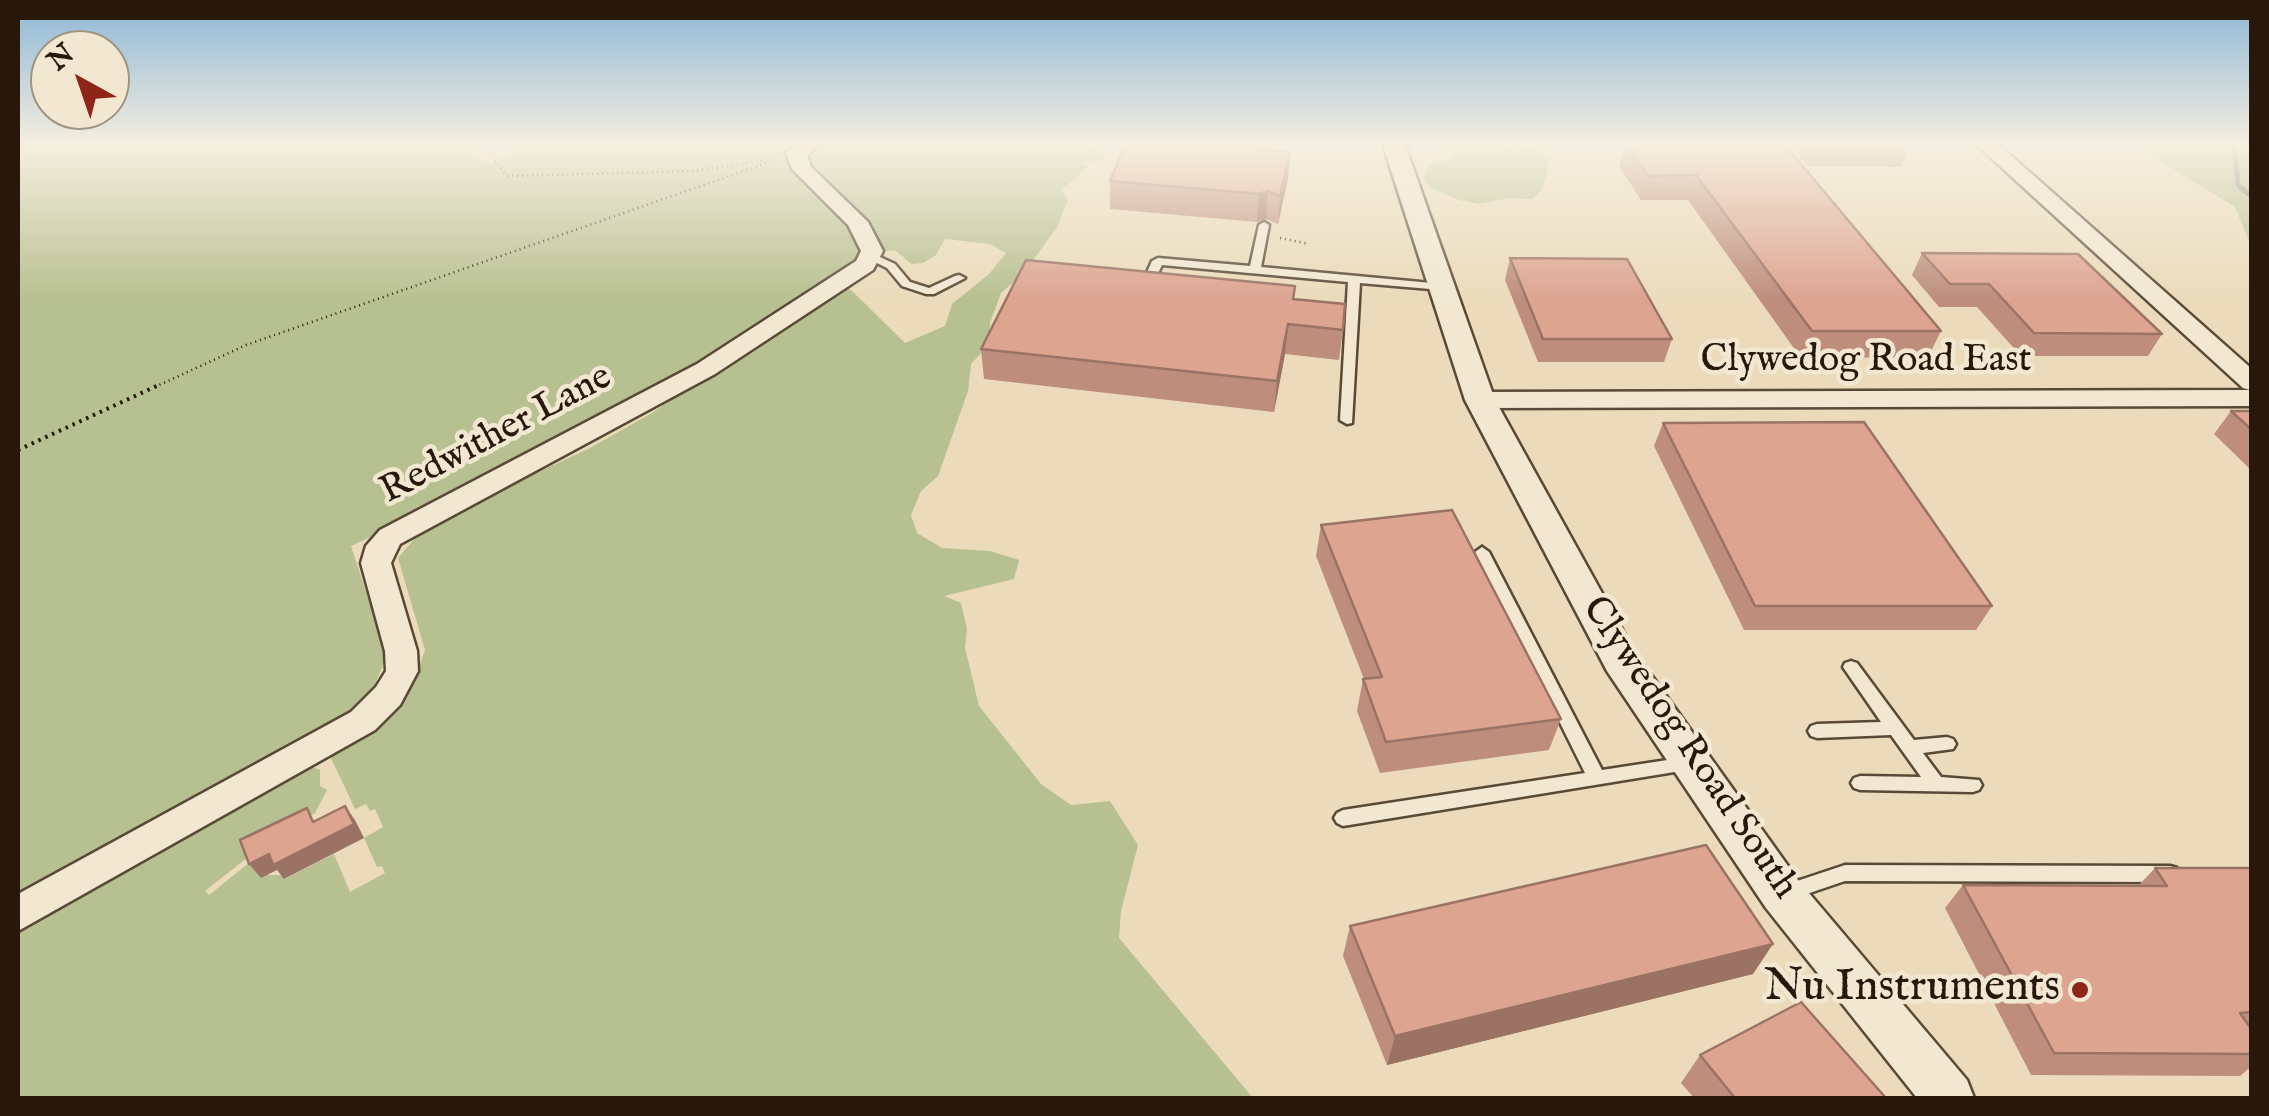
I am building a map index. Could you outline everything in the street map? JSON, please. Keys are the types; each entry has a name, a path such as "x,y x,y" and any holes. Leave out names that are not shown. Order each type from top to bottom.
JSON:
{"street":[{"path":"831,197 857,222 872,251 870,255"},
{"name":"Clywedog Road South","path":"1412,197 1480,400 1620,661 1782,894 1949,1098"},
{"path":"2045,197 2252,383"},
{"name":"Redwither Lane","path":"18,914 363,721 388,696 402,671 401,651 376,563 381,546 390,538 706,369 865,265 870,255"},
{"name":"Clywedog Road East","path":"1480,400 2252,398"}],"lane":[{"path":"1255,270 1264,229"},
{"path":"870,255 891,266 906,284 930,292 958,278"},
{"path":"1134,286 1148,288 1158,262 1442,287"},
{"path":"1347,420 1354,279"},
{"path":"930,292 934,308"},
{"path":"1482,552 1597,778"},
{"path":"1851,667 1936,784"},
{"path":"1817,731 1897,728"},
{"path":"1910,747 1947,744"},
{"path":"1343,818 1691,763"},
{"path":"1860,783 1973,785"},
{"path":"1782,894 1845,873 2194,874"}],"path":[{"path":"18,450 246,346 666,197"},
{"path":"1264,229 1310,244"}],"green space":[{"path":"18,197 829,197 850,223 866,253 852,269 677,379 513,470 351,546 387,656 375,684 352,712 18,896"},
{"path":"836,197 1068,200 1057,227 1024,273 1001,293 990,323 989,344 971,364 968,391 938,476 921,491 911,515 917,533 942,548 990,551 1019,560 1014,579 944,596 961,603 967,629 965,648 979,706 1041,784 1071,805 1110,801 1138,845 1121,911 1119,938 1253,1098 18,1098 18,921 285,770 305,764 320,770 320,786 327,790 315,813 205,891 209,895 254,859 266,875 283,875 285,879 334,854 350,892 385,873 382,866 377,867 364,838 383,827 375,809 370,811 366,804 355,809 329,754 402,686 414,681 425,650 398,558 428,523 588,449 652,413 847,286 905,343 945,326 952,304 989,274 1006,253 990,244 945,239 936,255 923,263 911,264 895,250 878,252"},
{"path":"1452,197 1534,197 1479,204"},
{"path":"2219,197 2251,197 2251,246 2235,207"}],"building":[{"path":"1712,197 1829,197 1941,331 1812,331"},
{"path":"1922,253 2078,254 2162,334 2034,333 1989,284 1950,284"},
{"path":"1510,258 1627,259 1672,339 1543,339"},
{"path":"1026,260 1295,286 1293,299 1345,304 1343,330 1288,324 1277,381 981,349"},
{"path":"2231,411 2252,411 2252,430"},
{"path":"1864,422 1992,606 1755,606 1663,423"},
{"path":"1452,510 1561,719 1386,742 1363,679 1382,677 1321,525"},
{"path":"345,806 354,824 273,865 269,854 249,864 240,840 307,808 313,822"},
{"path":"1706,845 1773,944 1395,1036 1350,926"},
{"path":"2155,868 2252,868 2252,1012 2240,1013 2252,1030 2252,1054 2054,1053 1963,885 2167,886"},
{"path":"1801,1002 1886,1098 1735,1098 1700,1055"}],"place":[{"name":"Nu Instruments","path":"2080,990"}]}
